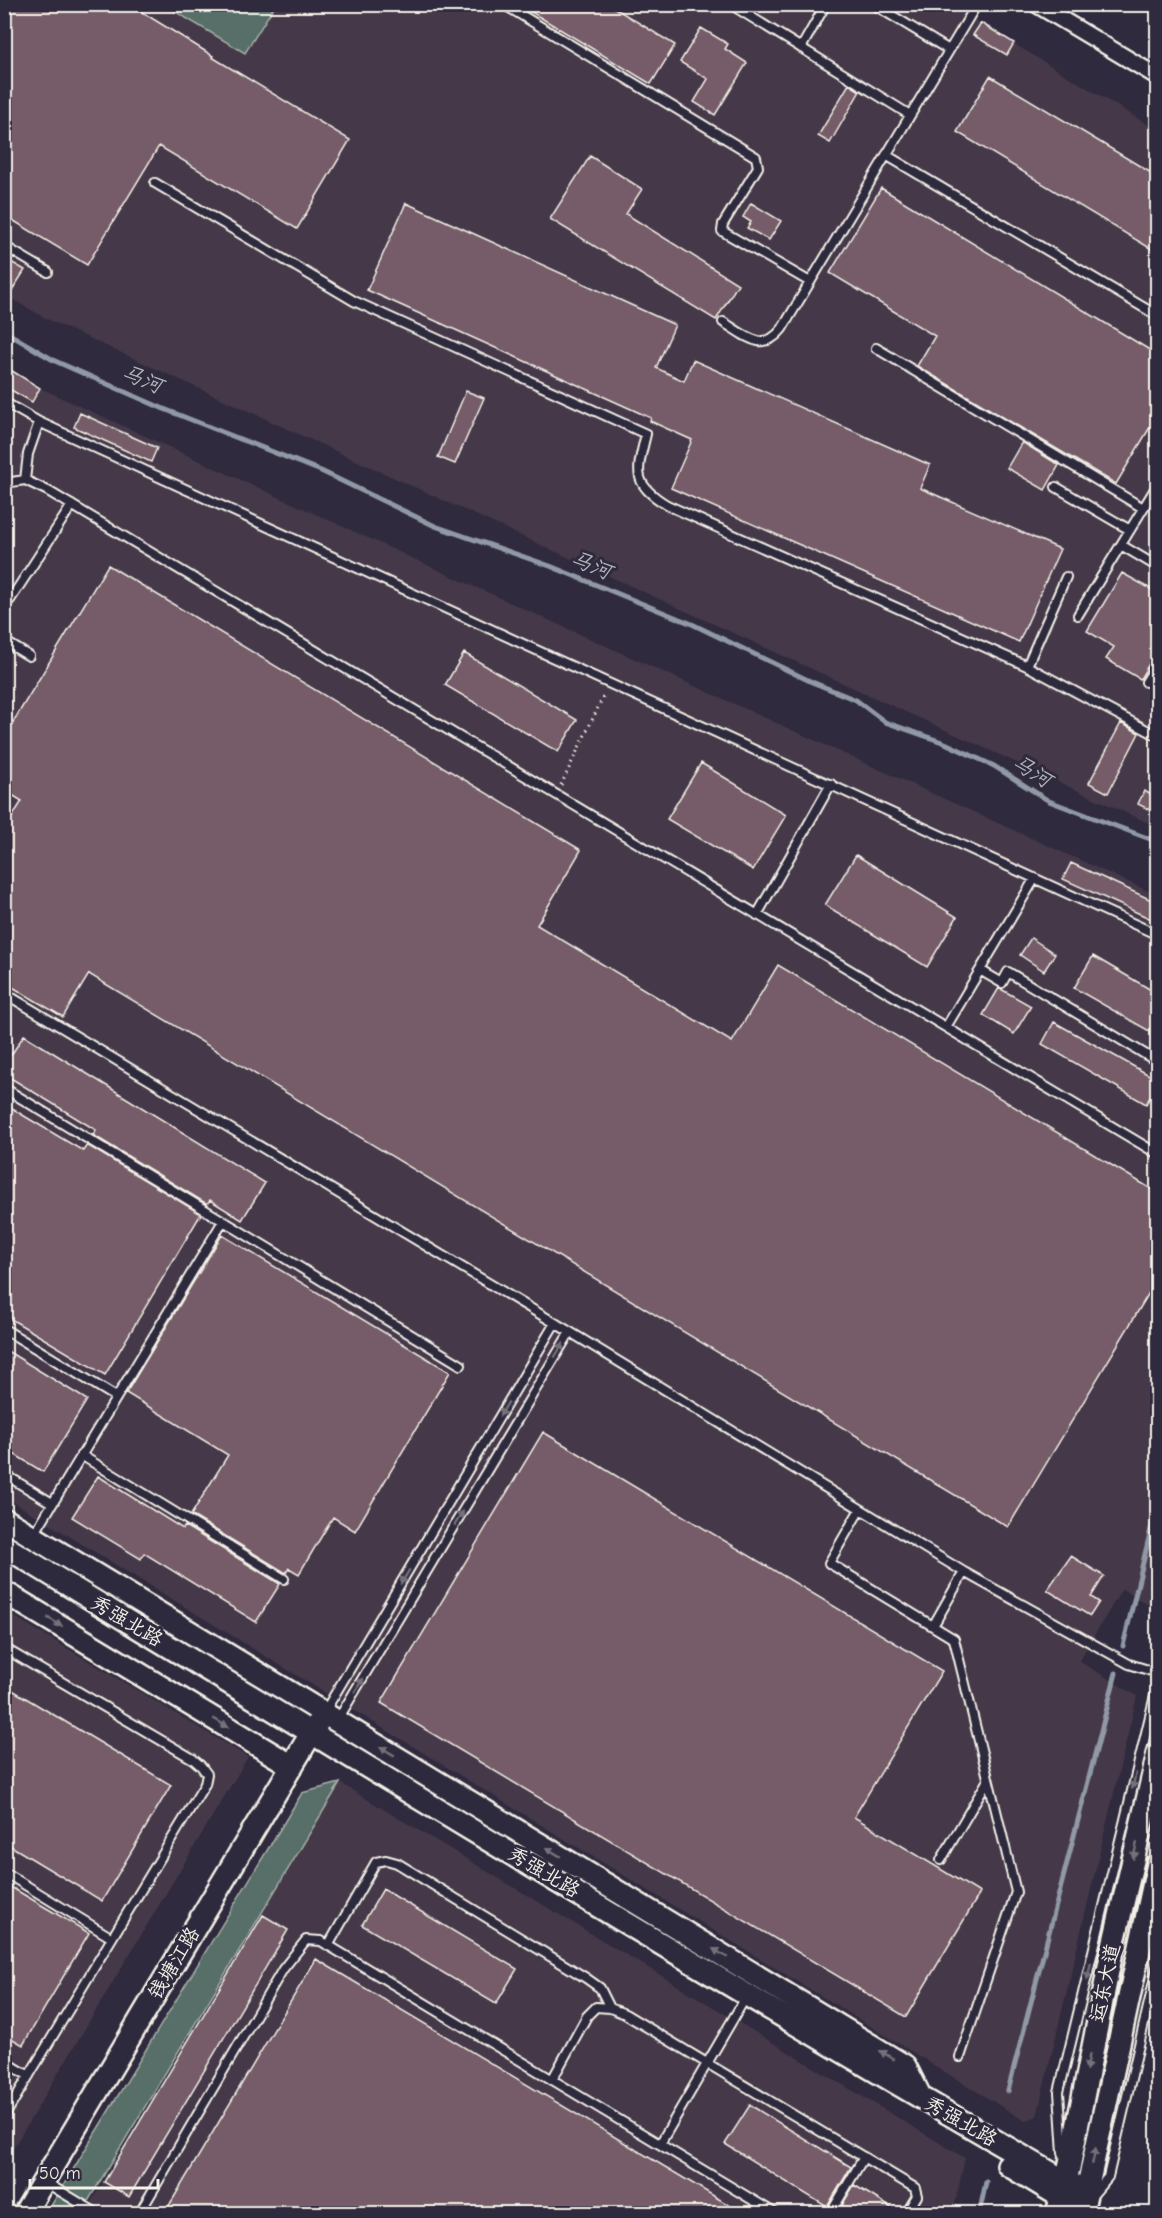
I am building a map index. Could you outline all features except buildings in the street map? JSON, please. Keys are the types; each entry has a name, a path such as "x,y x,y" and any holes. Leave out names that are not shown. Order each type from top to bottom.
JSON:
{"street":[{"path":"1036,4 1158,77"},
{"path":"4,1519 905,2066 922,2099"},
{"name":"秀强北路","path":"12,1557 744,2000 1061,2197 1084,2204"},
{"path":"4,1592 292,1766"},
{"name":"钱塘江路","path":"24,2214 292,1766 316,1742 331,1717"},
{"name":"运东大道","path":"1061,2197 1113,1946 1158,1754"},
{"name":"运东大道","path":"1084,2204 1158,1864"},
{"name":"秀强北路","path":"744,2000 922,2099 1061,2197"}],"lane":[{"path":"503,4 756,157 758,167 723,224 722,231 810,282"},
{"path":"730,4 910,115"},
{"path":"801,48 826,4"},
{"path":"873,4 949,50"},
{"path":"723,322 757,342 775,338 977,4"},
{"path":"886,155 1158,315"},
{"path":"155,183 354,301 646,434 639,462 640,479 648,493 667,505 1027,666 1158,736"},
{"path":"4,246 48,272"},
{"path":"876,348 1143,508"},
{"path":"4,402 39,422 1158,935"},
{"path":"25,480 28,454 39,422"},
{"path":"4,483 25,480 48,491 1158,1154"},
{"path":"1078,615 1158,484"},
{"path":"1056,487 1130,530"},
{"path":"10,600 72,505"},
{"path":"1120,545 1158,567"},
{"path":"1027,666 1066,577"},
{"path":"4,641 29,656"},
{"path":"1146,682 1158,663"},
{"path":"757,915 831,784"},
{"path":"946,1028 1035,878"},
{"path":"980,970 1002,983 1008,972 1158,1062"},
{"path":"4,993 570,1332 964,1572 1109,1654 1129,1664 1158,1673"},
{"path":"4,1088 461,1365"},
{"path":"12,1557 33,1536 223,1221"},
{"path":"331,1717 555,1323"},
{"path":"4,1329 116,1397"},
{"path":"331,1717 570,1332"},
{"path":"81,1455 284,1579"},
{"path":"4,1474 52,1503"},
{"path":"860,1509 829,1563 954,1640 1016,1892 960,2057"},
{"path":"933,1626 964,1572"},
{"path":"4,1648 193,1760 207,1774 205,1784 4,2117"},
{"path":"1061,2197 1059,2092 1158,1683"},
{"path":"941,1860 988,1780"},
{"path":"328,1946 376,1862 387,1860 396,1863 586,1978 600,1988 610,2008"},
{"path":"4,1872 112,1938"},
{"path":"139,2214 294,1953 306,1940 321,1941 776,2214"},
{"path":"1084,2204 1108,2177 1158,1964"},
{"path":"660,2144 744,2000"},
{"path":"552,2080 587,2016 596,2007 610,2008 625,2014 708,2062 915,2188 917,2196 906,2214"},
{"path":"4,2061 29,2076"},
{"path":"830,2214 864,2157"},
{"path":"44,2181 98,2214"}],"path":[{"path":"556,795 610,683"}],"shaded area":[{"path":"5,5 164,5 245,53 275,5 950,5 1157,130 1157,827 47,319 5,295"},
{"path":"4,366 40,388 1157,895 1157,1610 1122,1589 1079,1661 1137,1696 1037,2116 1025,2121 5,1497"},
{"path":"5,1611 248,1757 5,2162"},
{"path":"340,1783 965,2158 953,2213 84,2214"}],"green space":[{"path":"275,4 245,53 164,5"},
{"path":"340,1783 81,2213 46,2214 302,1793"}],"waterway":[{"name":"马河","path":"4,331 55,361 164,409 321,471 435,526 550,566 692,624 812,682 856,700 885,722 945,743 994,766 1049,801 1158,842"},
{"path":"1123,1646 1158,1500"},
{"path":"1008,2091 1116,1673"},
{"path":"979,2214 986,2182"}]}
